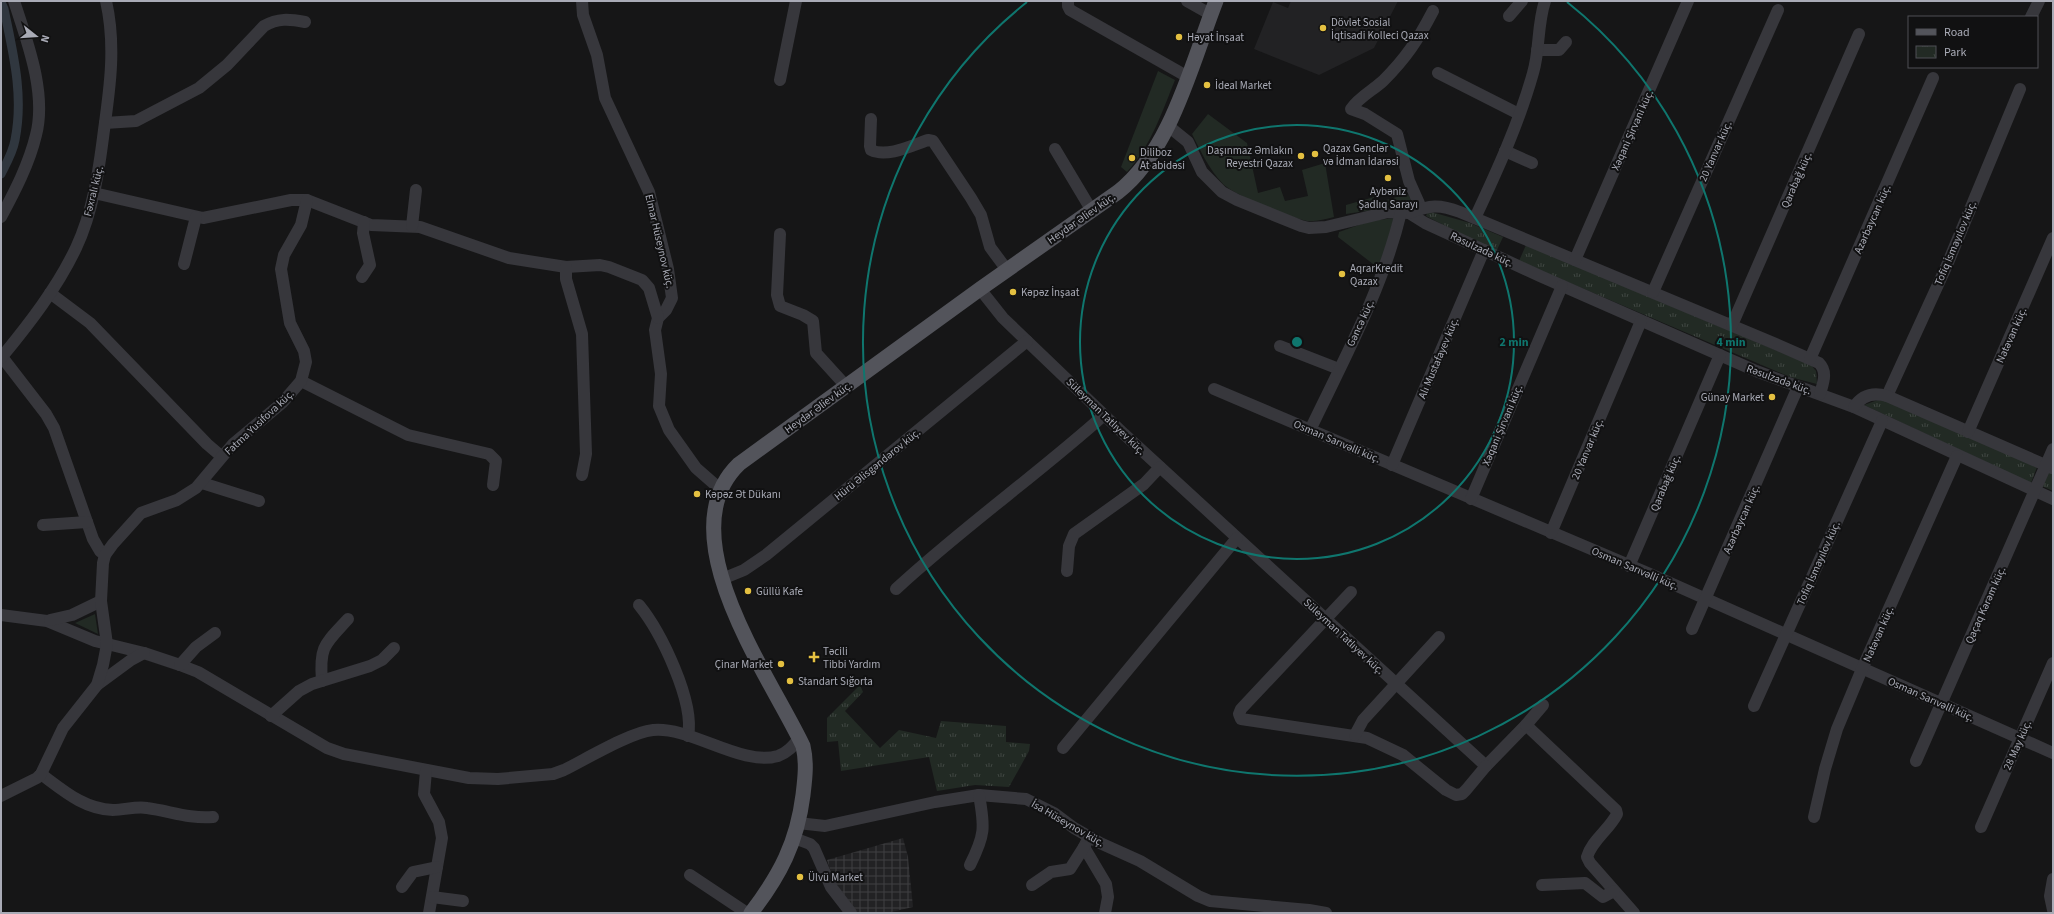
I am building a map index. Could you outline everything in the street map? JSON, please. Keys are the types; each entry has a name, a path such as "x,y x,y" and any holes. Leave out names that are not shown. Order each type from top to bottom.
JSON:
{"main road":[{"name":"Heydər Əliev küç.","path":"751,913 777,876 790,851 798,823 806,764 799,739 747,642 722,579 713,526 714,510 720,489 731,472 739,464 980,289 1126,186 1139,173 1156,147 1167,125 1188,77 1213,8"}],"street":[{"path":"1,217 27,162 36,134 38,108 36,76 14,1"},
{"name":"Fəxralı küç.","path":"1,358 50,293 76,247 94,193 113,59 106,1"},
{"name":"Elmar Hüseynov küç.","path":"582,1 583,15 597,55 605,98 642,173 656,216 672,298 666,310 658,318"},
{"path":"780,80 796,1"},
{"path":"1068,1 1070,10 1188,77"},
{"path":"1187,1 1213,8"},
{"path":"1510,16 1522,1"},
{"path":"1474,218 1505,151 1534,72 1539,25 1545,1"},
{"name":"Xəqani Şirvani küç.","path":"1575,260 1688,1"},
{"path":"2032,16 2039,1"},
{"name":"20 Yanvar küç.","path":"1653,292 1778,10"},
{"path":"1421,208 1409,181 1397,134 1365,114 1351,109 1355,103 1382,82 1412,50 1433,11"},
{"path":"105,123 136,121 199,88 227,66 264,26 271,22 286,19 305,22"},
{"name":"Qarabağ küç.","path":"1732,325 1859,34"},
{"path":"1537,50 1559,50 1566,42"},
{"path":"1438,73 1519,114"},
{"name":"Azərbaycan küç.","path":"1810,359 1933,78"},
{"name":"Tofiq İsmayılov küç.","path":"1887,396 1947,265 2020,89"},
{"path":"871,119 870,146 874,152 891,151 928,140 933,141 972,198 981,216 990,247 1007,270"},
{"path":"1167,125 1188,142 1202,172 1222,192 1237,200 1301,226 1316,228 1326,227 1380,213 1405,212 1439,205 1653,292 1819,363 1824,370 1824,379 1820,394"},
{"path":"1055,148 1092,211"},
{"path":"1505,151 1532,163"},
{"path":"412,226 416,190"},
{"path":"94,193 196,217 211,217 295,199 307,200 364,222 382,226 412,226 436,231 509,258 566,267 609,267 642,280 649,288 653,297 654,310 658,318 655,330 661,374 660,406 663,417 669,430 696,468 720,489"},
{"name":"Fatma Yusifova küç.","path":"105,555 141,513 177,500 190,493 202,483 221,456 244,434 282,403 301,381 306,362 304,351 290,323 281,269 284,254 301,225 307,200"},
{"name":"Rəsulzadə küç.","path":"1405,212 1425,223 1562,286 1720,356 1774,379 1854,407"},
{"name":"Gəncə küç.","path":"1310,430 1380,278 1405,212"},
{"path":"184,264 196,217"},
{"path":"362,277 370,265 363,233 364,222"},
{"path":"780,234 777,295 780,306 803,315 813,321 816,354 846,386"},
{"name":"Natəvan küç.","path":"1968,432 2053,238"},
{"name":"Alı Mustafayev küç.","path":"1392,465 1484,250"},
{"path":"566,267 566,279 582,334 586,454 582,475"},
{"name":"Xəqani Şirvani küç.","path":"1471,498 1562,286"},
{"name":"Süleyman Tatlıyev küç.","path":"980,289 1003,318 1160,468 1486,766"},
{"path":"50,293 90,323 207,444 221,456"},
{"name":"20 Yanvar küç.","path":"1551,533 1641,321"},
{"name":"Hürü Əlisgəndərov küç.","path":"722,579 744,570 760,560 1027,341"},
{"path":"1280,346 1339,369"},
{"name":"Qarabağ küç.","path":"1629,566 1720,356"},
{"path":"1,358 46,414 54,428 93,539 100,551 105,555 103,563 101,601 107,644 97,685"},
{"path":"301,381 408,435 489,454 496,461 493,484"},
{"name":"Azərbaycan küç.","path":"1692,629 1798,387"},
{"name":"Osman Sarıvəlli küç.","path":"1214,389 1706,599 2053,753"},
{"path":"2049,467 1887,396 1872,393 1859,401 1854,407 1957,456 2053,499"},
{"path":"896,588 951,539 1054,459 1104,415"},
{"name":"Tofiq İsmayılov küç.","path":"1754,706 1882,421"},
{"name":"Qaçaq Kərəm küç.","path":"1916,761 2035,491 2049,467 2053,449"},
{"name":"Natəvan küç.","path":"1814,817 1831,746 1862,668 1957,456"},
{"path":"1067,571 1069,546 1074,534 1144,484 1160,468"},
{"path":"202,483 259,501"},
{"path":"43,525 87,522"},
{"path":"1063,748 1237,538"},
{"path":"1351,592 1241,709 1239,714 1241,719 1367,738 1403,755 1446,790 1456,795 1462,794 1466,790 1486,766 1526,726 1544,705"},
{"path":"47,621 72,615 101,601"},
{"path":"639,605 650,619 658,633 680,683 690,722 688,736"},
{"path":"1,615 47,621 107,644 144,653 180,665 208,678 335,752 426,771 469,778 498,779 553,774 638,733 653,730 665,730 688,736 737,753 770,758 779,756 789,750 799,739"},
{"path":"322,681 320,661 322,651 325,644 348,619"},
{"path":"180,665 196,647 216,633"},
{"path":"1355,735 1363,720 1439,637"},
{"path":"271,716 299,691 322,681 370,666 382,660 394,648"},
{"path":"1,796 42,774 63,728 97,685 131,660 144,653"},
{"name":"28 May küç.","path":"1980,827 2021,738 2053,663"},
{"path":"1526,726 1616,810 1617,814 1614,821 1589,850 1587,857 1590,863 1634,913"},
{"path":"426,771 424,794 439,822 442,838 429,913"},
{"path":"42,774 85,805 99,809 115,810 140,807 188,818 213,817"},
{"path":"970,865 981,844 984,832 979,795"},
{"name":"İsa Hüseynov küç.","path":"798,823 825,826 936,802 979,795 1026,799 1038,804 1087,842 1140,861 1198,896 1210,901 1309,910 1326,913"},
{"path":"794,838 810,844 814,848 831,887 851,913"},
{"path":"1032,885 1051,872 1070,869 1087,842"},
{"path":"1087,842 1106,884 1108,897 1105,913"},
{"path":"402,887 413,872 437,867"},
{"path":"690,875 747,913"},
{"path":"2053,879 2050,896 2053,910"},
{"path":"1542,885 1585,883 1603,897 1614,891"},
{"path":"432,897 463,901"}],"shaded area":[{"name":"Dövlət Sosial İqtisadi Kolleci Qazax","path":"1291,1 1398,1 1374,48 1319,75 1254,49 1273,2 1288,8"},
{"path":"903,838 908,857 913,907 887,913 858,913 834,882 827,860"}],"green space":[{"path":"1158,71 1175,80 1149,140 1143,151 1127,172 1121,167"},
{"path":"1208,114 1247,143 1258,193 1280,187 1285,201 1308,196 1302,170 1325,163 1334,217 1314,221 1299,219 1250,200 1229,189 1223,184 1209,166 1192,134"},
{"path":"1408,194 1413,204 1346,214 1346,205 1374,197 1375,203"},
{"path":"1428,211 1470,223 1503,237 1496,252 1426,216"},
{"path":"1394,218 1381,264 1373,264 1338,237 1339,232 1370,221"},
{"path":"1526,245 1811,365 1816,371 1817,384 1790,377 1519,261"},
{"path":"1878,400 1886,401 2037,467 2031,483 1864,405"},
{"path":"2048,472 2053,474 2053,491 2042,486"},
{"path":"95,614 98,634 75,623"},
{"path":"860,685 863,692 845,711 880,748 899,730 936,738 941,721 1006,726 1006,742 1030,744 1029,751 1009,787 975,785 937,791 929,757 841,771 838,741 827,742 827,718"}],"waterway":[{"path":"1,2 4,9 14,58 18,90 17,123 14,144 1,174"}],"place":[{"name":"Dövlət Sosial İqtisadi Kolleci Qazax","path":"1323,28"},
{"name":"Həyat İnşaat","path":"1179,37"},
{"name":"İdeal Market","path":"1207,85"},
{"name":"Qazax Gənclər və İdman İdarəsi","path":"1315,154"},
{"name":"Daşınmaz Əmlakın Reyestri Qazax","path":"1301,156"},
{"name":"Diliboz At abidəsi","path":"1132,158"},
{"name":"Aybəniz Şadlıq Sarayı","path":"1388,178"},
{"name":"AqrarKredit Qazax","path":"1342,274"},
{"name":"Kəpəz İnşaat","path":"1013,292"},
{"name":"Günay Market","path":"1772,397"},
{"name":"Kəpəz Ət Dükanı","path":"697,494"},
{"name":"Güllü Kafe","path":"748,591"},
{"name":"Təcili Tibbi Yardım","path":"814,657"},
{"name":"Çinar Market","path":"781,664"},
{"name":"Standart Sığorta","path":"790,681"},
{"name":"Ülvü Market","path":"800,877"}]}
